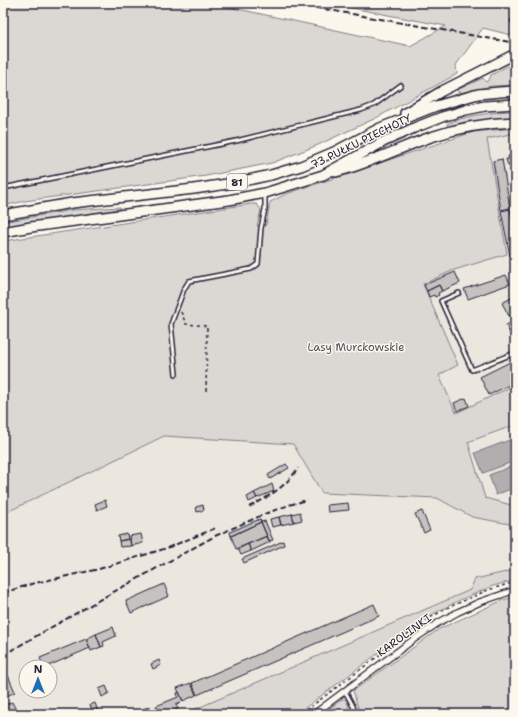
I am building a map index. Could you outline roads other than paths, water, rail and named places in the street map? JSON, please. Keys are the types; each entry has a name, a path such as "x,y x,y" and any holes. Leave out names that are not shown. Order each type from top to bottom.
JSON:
{"main road":[{"path":"380,128 442,91 515,54"},
{"name":"73 PUŁKU PIECHOTY","path":"3,215 72,203 234,183 271,175 321,158 380,128 436,106 460,98 493,92 515,91"},
{"name":"73 PUŁKU PIECHOTY","path":"3,232 229,200 265,193 323,175 383,142 442,117 485,106 515,104"},
{"path":"323,175 350,168 432,137 456,130 478,125 515,122"}],"street":[{"name":"KAROLINKI","path":"314,714 438,623 480,602 515,590"}],"lane":[{"path":"3,188 236,141 361,110 374,105 401,85"},
{"path":"176,374 171,324 184,289 188,281 251,269 258,264 261,228 265,209 265,193"},
{"path":"459,293 442,301 472,370 515,353"},
{"path":"345,691 353,706 355,714"}],"railway":[{"path":"290,3 515,43"},
{"path":"249,507 282,486 298,468"},
{"path":"3,655 215,536 267,513 307,500"},
{"path":"3,593 31,584 99,569 167,548 216,528"}],"park label":[{"name":"Lasy Murckowskie","path":"356,347"}]}
